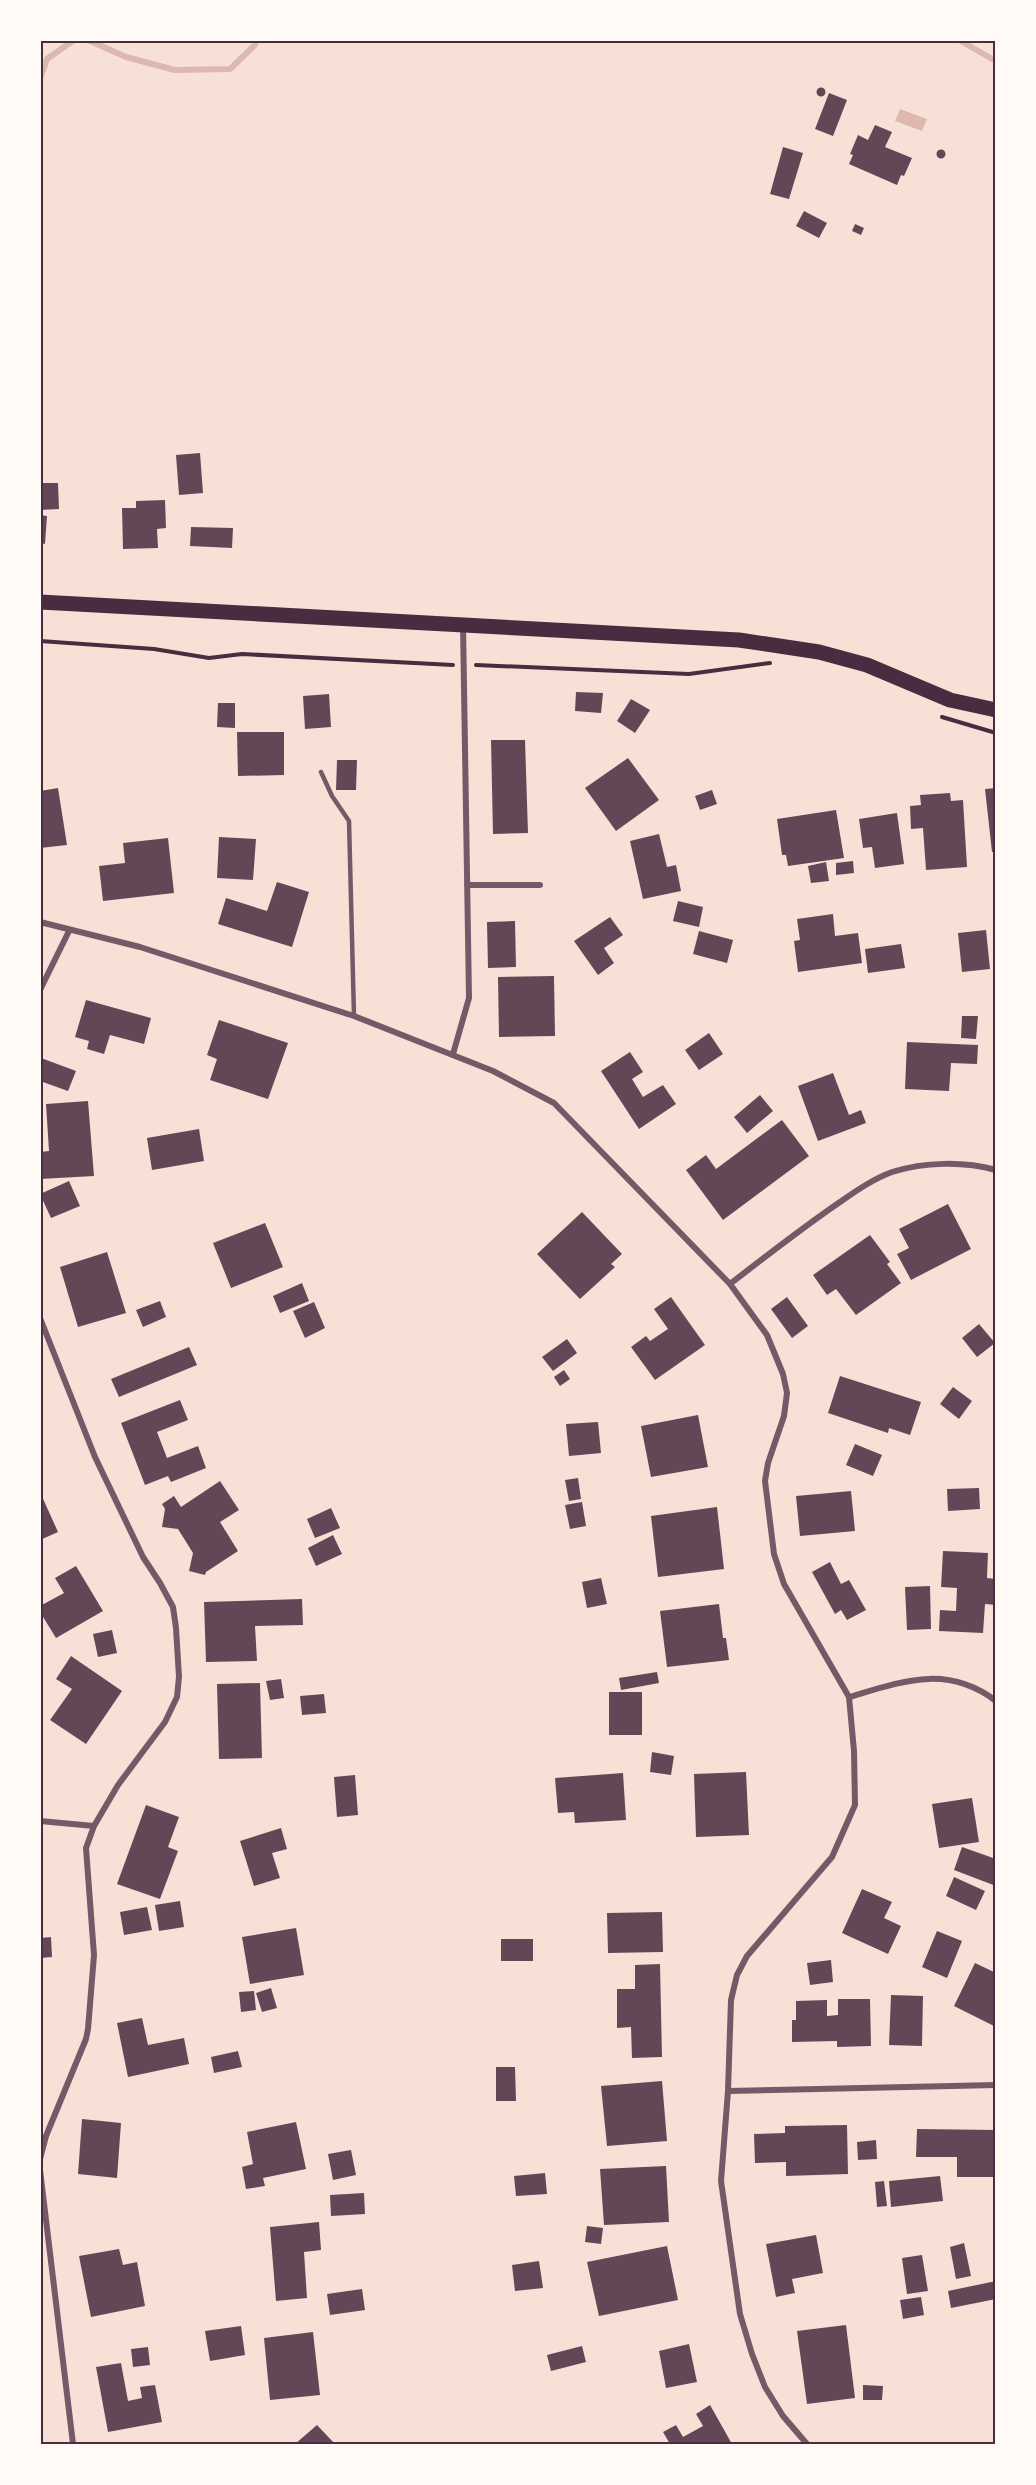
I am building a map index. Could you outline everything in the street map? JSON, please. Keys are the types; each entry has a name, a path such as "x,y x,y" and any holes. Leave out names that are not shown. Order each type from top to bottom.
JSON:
{"main road":[{"path":"40,602 739,640 819,652 867,665 950,700 996,710"}],"street":[{"path":"453,1054 469,998 463,624"},
{"path":"467,885 540,885"},
{"path":"40,922 140,947 354,1016 493,1071 554,1103 730,1284 767,1335 783,1374 787,1393 784,1416 768,1463 765,1481 774,1554 784,1584 849,1697 854,1751 855,1805 832,1857 747,1956 736,1975 731,2000 728,2091 721,2181 740,2314 752,2354 765,2387 783,2416 807,2445"},
{"path":"40,990 69,931"},
{"path":"730,1284 814,1220 867,1184 890,1173 930,1165 979,1166 996,1170"},
{"path":"40,1318 95,1457 142,1557 173,1607 179,1677 174,1704 165,1722 118,1785 94,1826 86,1848 94,1955 88,2029 46,2136 40,2159"},
{"path":"849,1697 889,1685 938,1678 962,1681 978,1688 996,1701"},
{"path":"40,1821 94,1826"},
{"path":"728,2091 996,2085"},
{"path":"40,2170 73,2445"}],"lane":[{"path":"321,772 349,821 354,1016"}],"path":[{"path":"40,641 154,649 209,658 242,654 688,674 777,662"},
{"path":"938,715 996,733"}],"shaded area":[{"path":"900,109 927,119 922,131 895,121"}],"building":[{"path":"821,88 825,92 821,96 817,92"},
{"path":"829,93 847,100 833,136 815,129"},
{"path":"875,125 892,132 885,147 912,158 897,185 849,164 853,155 850,154 858,135 868,140"},
{"path":"783,147 803,153 789,199 770,194"},
{"path":"941,150 945,154 941,158 937,154"},
{"path":"804,211 827,223 819,238 796,226"},
{"path":"855,224 864,228 861,235 852,231"},
{"path":"200,453 203,493 179,495 176,455"},
{"path":"40,483 58,483 59,509 40,510"},
{"path":"165,500 166,528 157,529 158,548 123,549 122,508 136,508 136,501"},
{"path":"40,515 47,516 45,544 40,543"},
{"path":"191,527 233,528 232,548 190,546"},
{"path":"576,692 603,693 601,713 575,711"},
{"path":"329,694 331,727 305,729 303,696"},
{"path":"631,699 650,710 635,733 617,721"},
{"path":"218,703 235,703 235,728 217,727"},
{"path":"237,732 284,732 284,775 238,776"},
{"path":"491,740 525,740 528,833 493,834"},
{"path":"628,758 659,800 616,831 585,788"},
{"path":"337,760 357,760 356,790 336,790"},
{"path":"58,788 67,845 40,848 40,791"},
{"path":"996,788 996,851 992,852 985,789"},
{"path":"712,790 717,804 700,810 695,796"},
{"path":"950,793 951,801 963,800 967,867 926,870 923,828 911,829 910,806 921,805 920,795"},
{"path":"836,810 844,858 788,866 786,855 782,855 777,819"},
{"path":"897,813 904,864 875,868 872,847 863,848 859,819"},
{"path":"659,834 667,867 676,865 681,891 643,899 630,841"},
{"path":"219,837 256,839 253,880 217,878"},
{"path":"168,838 174,893 103,901 99,866 125,863 123,843"},
{"path":"853,861 854,873 836,875 836,863"},
{"path":"826,862 829,881 811,883 808,866"},
{"path":"277,882 309,892 292,947 218,924 226,898 267,911"},
{"path":"678,901 703,907 699,927 673,921"},
{"path":"833,914 835,936 858,933 862,963 798,972 794,941 800,940 797,919"},
{"path":"610,917 623,935 604,948 614,963 598,975 574,941"},
{"path":"515,921 516,967 488,968 487,922"},
{"path":"986,930 990,969 962,972 958,933"},
{"path":"699,931 733,940 727,963 693,954"},
{"path":"901,944 905,968 868,973 865,949"},
{"path":"554,976 555,1036 499,1037 498,977"},
{"path":"86,1000 151,1018 144,1044 110,1035 104,1054 87,1049 89,1041 75,1037"},
{"path":"962,1016 978,1016 976,1039 961,1038"},
{"path":"219,1020 288,1043 268,1099 210,1080 217,1059 207,1055"},
{"path":"709,1033 723,1054 699,1070 685,1050"},
{"path":"907,1042 978,1045 977,1064 951,1063 949,1091 905,1089"},
{"path":"630,1052 643,1072 632,1079 643,1097 663,1085 676,1104 639,1129 601,1071"},
{"path":"41,1058 76,1071 68,1091 40,1081"},
{"path":"833,1073 849,1115 861,1110 866,1123 818,1141 798,1086"},
{"path":"760,1095 773,1111 747,1133 734,1117"},
{"path":"88,1101 94,1176 40,1179 40,1152 49,1151 46,1104"},
{"path":"782,1120 809,1156 723,1220 686,1170 706,1155 716,1169"},
{"path":"199,1129 204,1161 152,1170 147,1138"},
{"path":"69,1181 80,1206 51,1218 40,1194"},
{"path":"948,1204 971,1249 911,1280 897,1254 909,1248 899,1229"},
{"path":"582,1212 622,1254 611,1264 615,1267 580,1299 537,1254"},
{"path":"265,1223 283,1267 231,1288 213,1243"},
{"path":"870,1235 890,1262 887,1264 901,1283 856,1315 836,1289 827,1295 813,1275"},
{"path":"107,1252 126,1313 78,1327 60,1267"},
{"path":"302,1283 309,1301 280,1313 273,1296"},
{"path":"671,1297 705,1345 655,1380 631,1347 646,1336 650,1341 668,1329 654,1309"},
{"path":"787,1297 808,1326 792,1338 771,1309"},
{"path":"160,1301 166,1317 143,1327 136,1310"},
{"path":"314,1302 325,1328 305,1338 293,1311"},
{"path":"979,1324 995,1343 977,1357 962,1338"},
{"path":"567,1339 577,1353 553,1371 542,1357"},
{"path":"189,1347 197,1365 119,1397 111,1379"},
{"path":"564,1370 570,1379 560,1386 554,1377"},
{"path":"840,1376 921,1402 910,1435 889,1428 888,1433 828,1413"},
{"path":"953,1387 972,1401 959,1419 940,1404"},
{"path":"180,1400 188,1420 157,1432 167,1458 198,1446 206,1468 171,1482 168,1476 145,1485 121,1423"},
{"path":"698,1415 708,1467 651,1477 641,1426"},
{"path":"598,1422 601,1453 569,1456 566,1424"},
{"path":"855,1444 882,1455 873,1476 846,1465"},
{"path":"578,1478 581,1499 569,1501 565,1480"},
{"path":"220,1481 239,1510 220,1522 238,1551 206,1572 205,1575 189,1571 193,1553 178,1529 162,1527 165,1509 162,1504 174,1496 181,1507"},
{"path":"979,1488 980,1509 948,1511 947,1489"},
{"path":"851,1491 855,1531 800,1536 796,1496"},
{"path":"40,1492 58,1532 40,1540"},
{"path":"582,1502 586,1526 570,1529 565,1505"},
{"path":"717,1507 724,1569 658,1577 651,1516"},
{"path":"331,1508 340,1528 315,1538 307,1519"},
{"path":"333,1535 342,1554 316,1566 308,1548"},
{"path":"943,1551 988,1553 987,1578 996,1579 996,1605 985,1604 983,1633 939,1631 940,1610 956,1611 957,1588 941,1587"},
{"path":"830,1562 841,1584 849,1580 866,1610 847,1620 841,1610 835,1614 812,1572"},
{"path":"76,1566 103,1611 56,1638 40,1612 40,1606 64,1593 55,1578"},
{"path":"601,1578 607,1604 587,1608 582,1582"},
{"path":"930,1586 931,1629 907,1630 905,1587"},
{"path":"302,1599 303,1625 255,1626 257,1661 206,1662 204,1602"},
{"path":"719,1604 723,1638 726,1638 729,1660 667,1667 660,1611"},
{"path":"112,1630 117,1653 98,1657 93,1634"},
{"path":"71,1656 122,1691 86,1744 50,1720 72,1689 56,1679"},
{"path":"657,1672 659,1683 621,1690 619,1678"},
{"path":"281,1679 284,1698 270,1700 266,1681"},
{"path":"260,1683 262,1758 219,1759 217,1684"},
{"path":"609,1692 642,1692 642,1735 609,1735"},
{"path":"324,1694 326,1713 302,1715 300,1696"},
{"path":"652,1752 674,1756 671,1775 650,1772"},
{"path":"746,1772 749,1835 696,1837 694,1774"},
{"path":"623,1773 626,1820 575,1823 574,1812 558,1813 555,1778"},
{"path":"355,1775 358,1815 337,1817 334,1777"},
{"path":"972,1798 979,1842 939,1848 932,1804"},
{"path":"146,1805 179,1817 168,1847 178,1851 160,1899 117,1884"},
{"path":"281,1828 287,1849 272,1853 280,1878 254,1886 240,1841"},
{"path":"962,1847 996,1859 996,1886 954,1870"},
{"path":"954,1877 985,1891 976,1910 946,1896"},
{"path":"862,1889 892,1902 884,1918 901,1926 888,1954 842,1933"},
{"path":"180,1901 184,1927 159,1931 155,1905"},
{"path":"147,1907 152,1930 124,1935 120,1912"},
{"path":"662,1912 663,1952 608,1953 607,1913"},
{"path":"296,1928 304,1975 250,1984 242,1937"},
{"path":"937,1931 962,1941 947,1978 922,1967"},
{"path":"51,1937 52,1957 40,1958 40,1938"},
{"path":"501,1939 533,1939 533,1961 501,1961"},
{"path":"831,1960 833,1982 810,1985 807,1963"},
{"path":"975,1963 996,1973 996,2027 954,2006"},
{"path":"660,1964 662,2057 632,2058 631,2027 617,2028 617,1989 635,1989 635,1965"},
{"path":"271,1988 277,2008 262,2012 256,1993"},
{"path":"254,1991 256,2010 241,2012 239,1992"},
{"path":"891,1995 923,1996 922,2046 889,2045"},
{"path":"838,1999 870,1999 871,2046 837,2047 837,2041 792,2042 792,2020 796,2020 796,2001 827,2000 827,2016 838,2015"},
{"path":"142,2018 148,2045 184,2038 189,2064 128,2077 117,2023"},
{"path":"238,2051 242,2067 214,2073 211,2057"},
{"path":"496,2067 515,2067 516,2101 496,2101"},
{"path":"662,2081 667,2141 607,2146 601,2086"},
{"path":"82,2119 121,2123 117,2178 78,2174"},
{"path":"296,2122 306,2169 263,2178 265,2186 246,2189 242,2167 253,2164 247,2132"},
{"path":"847,2125 848,2174 786,2176 786,2162 755,2163 754,2134 785,2133 785,2126"},
{"path":"917,2129 996,2130 996,2177 957,2177 957,2157 916,2157"},
{"path":"876,2140 877,2159 858,2160 857,2142"},
{"path":"351,2150 356,2175 333,2180 328,2154"},
{"path":"666,2166 669,2222 604,2225 600,2169"},
{"path":"545,2173 547,2194 516,2196 514,2176"},
{"path":"940,2176 943,2201 891,2207 889,2181"},
{"path":"884,2181 887,2206 877,2207 875,2182"},
{"path":"364,2193 365,2214 331,2216 330,2195"},
{"path":"319,2222 321,2250 304,2252 307,2298 276,2301 270,2227"},
{"path":"587,2226 603,2228 601,2244 585,2242"},
{"path":"816,2235 823,2273 792,2279 795,2293 776,2297 766,2244"},
{"path":"964,2243 971,2276 956,2279 950,2247"},
{"path":"667,2246 678,2300 599,2316 587,2262"},
{"path":"119,2249 123,2265 137,2262 145,2306 91,2317 79,2256"},
{"path":"922,2255 928,2291 907,2294 902,2258"},
{"path":"539,2261 543,2288 515,2291 512,2265"},
{"path":"996,2281 996,2299 951,2308 948,2291"},
{"path":"362,2289 365,2310 330,2315 327,2294"},
{"path":"921,2297 924,2315 903,2319 900,2300"},
{"path":"846,2325 855,2398 807,2404 797,2331"},
{"path":"241,2326 245,2355 210,2361 205,2331"},
{"path":"313,2332 320,2395 270,2400 264,2338"},
{"path":"689,2344 697,2382 666,2388 659,2351"},
{"path":"582,2346 586,2362 551,2371 547,2355"},
{"path":"148,2347 150,2365 133,2367 131,2349"},
{"path":"121,2363 128,2401 142,2398 140,2387 155,2385 162,2422 108,2432 96,2367"},
{"path":"863,2385 883,2386 882,2400 863,2400"},
{"path":"710,2405 732,2444 670,2444 663,2432 676,2425 683,2437 703,2426 696,2414"},
{"path":"317,2425 335,2444 295,2444"}],"waterway":[{"path":"40,79 47,59 74,40"},
{"path":"88,40 126,57 175,70 230,69 255,45 256,40"},
{"path":"959,40 996,61"}]}
